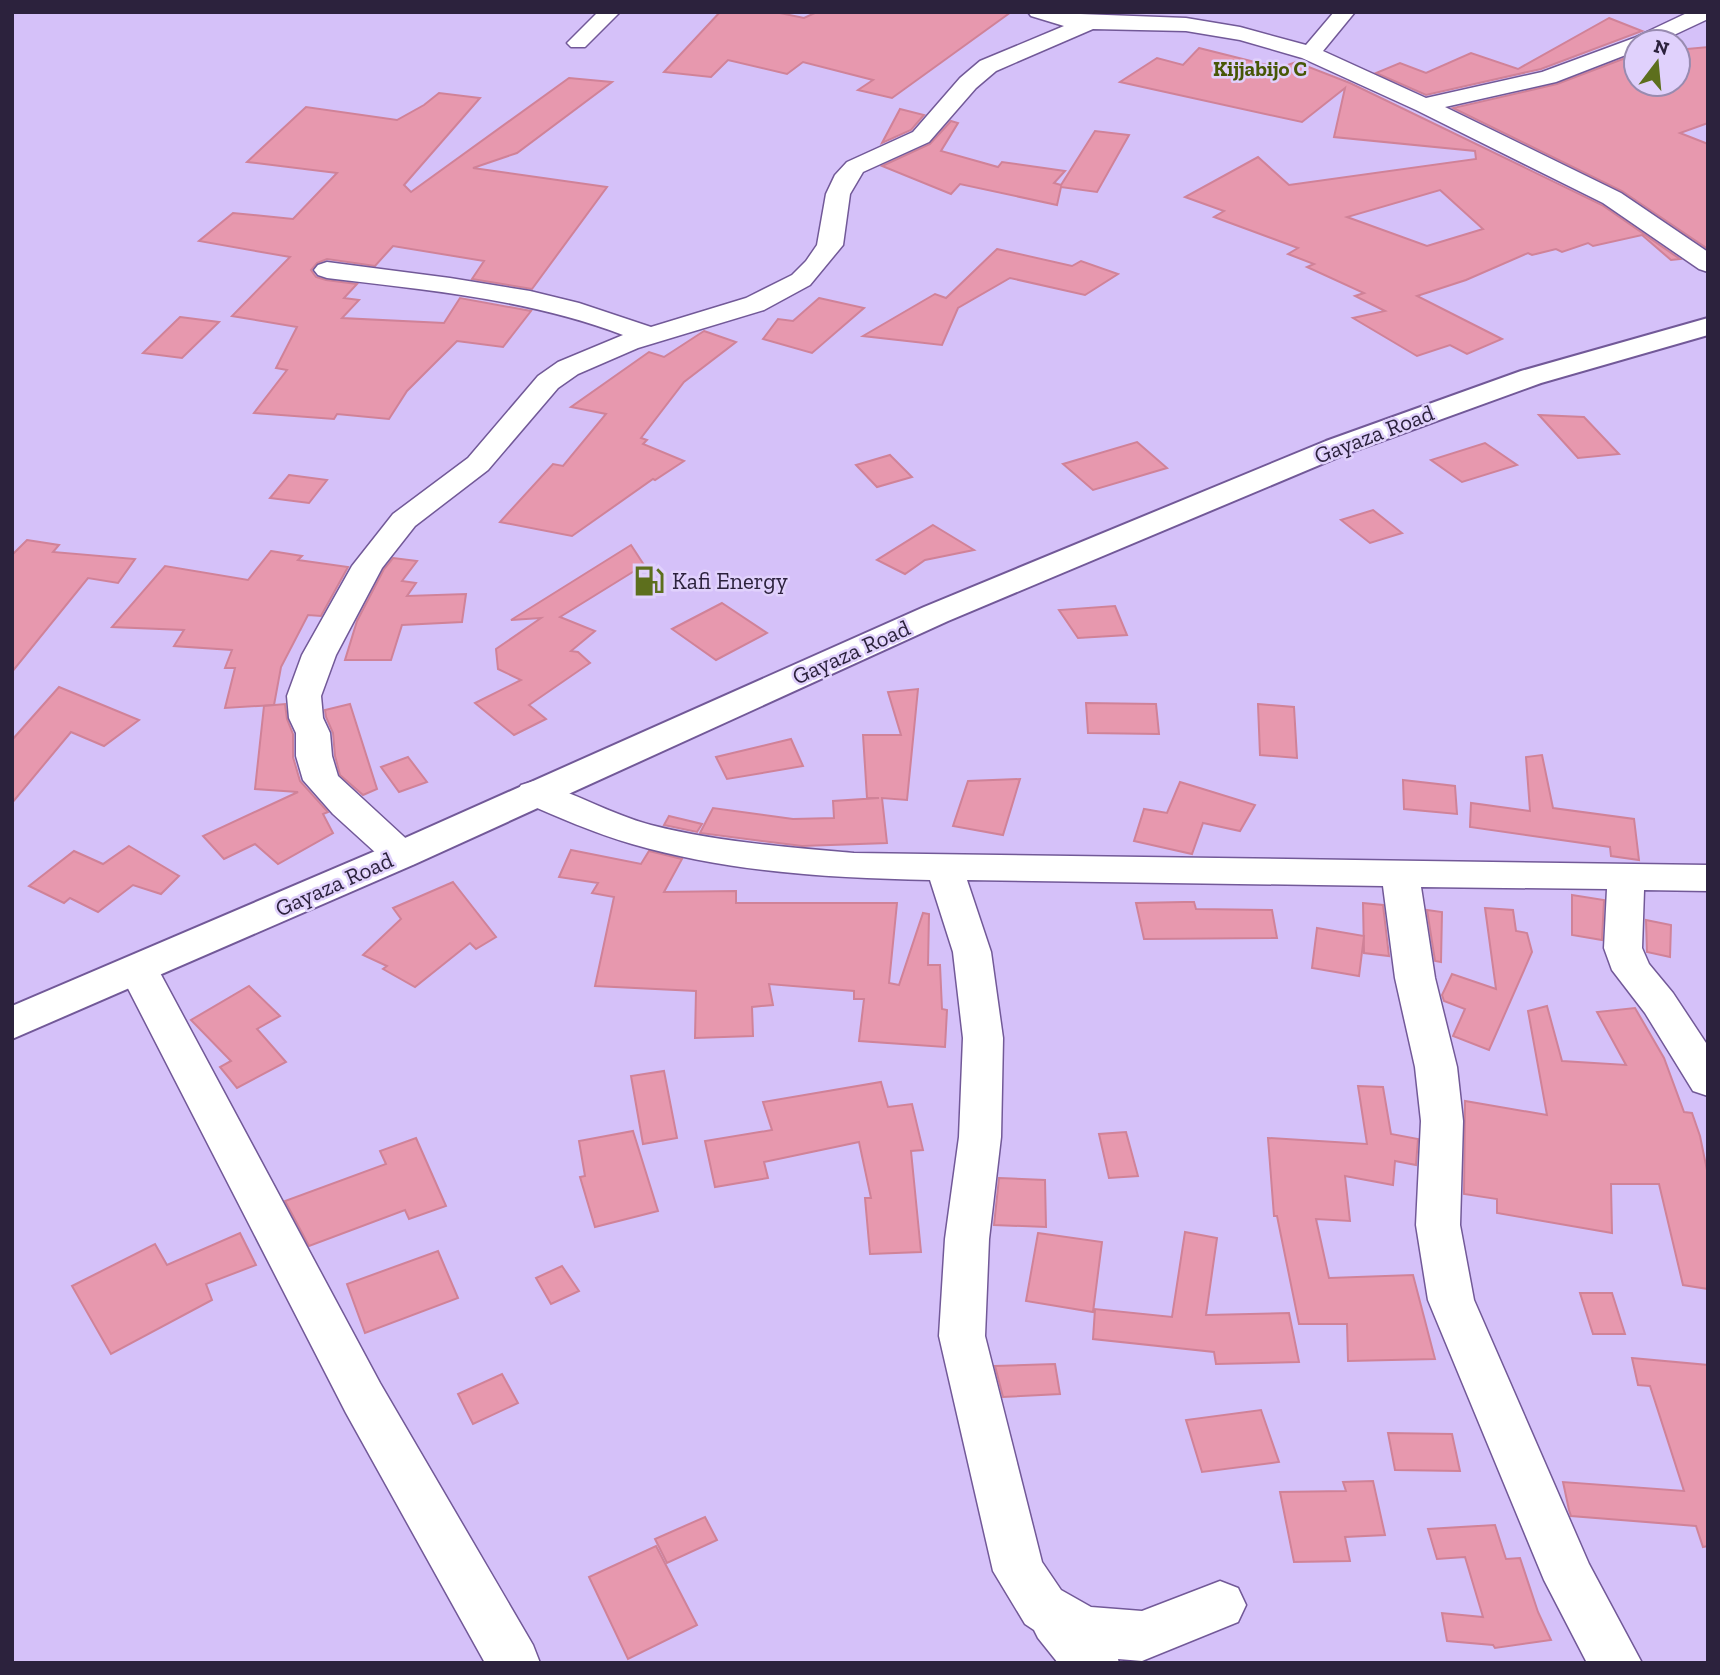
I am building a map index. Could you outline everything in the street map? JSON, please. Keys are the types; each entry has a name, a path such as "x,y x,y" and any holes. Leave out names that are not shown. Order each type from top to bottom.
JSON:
{"main road":[{"name":"Gayaza Road","path":"12,1024 401,855 936,614 1388,426 1545,373 1708,326"}],"street":[{"path":"578,43 610,12"},
{"path":"1038,12 1052,18 1168,23 1222,29 1255,35 1310,53 1424,105 1612,198 1708,264"},
{"path":"1310,53 1345,12"},
{"path":"1672,28 1706,12"},
{"path":"401,855 321,780 314,756 313,733 306,718 304,696 319,655 368,566 404,520 478,464 558,375 589,358 648,335 755,304 801,280 815,267 830,245 838,194 847,175 855,167 921,137 968,83 988,66 1094,21"},
{"path":"1424,105 1548,77 1622,49"},
{"path":"327,270 520,296 596,315 648,335"},
{"path":"534,793 602,821 682,844 769,859 855,866 1708,878"},
{"path":"945,869 972,952 983,1038 980,1137 967,1239 962,1336 1018,1571 1043,1608 1093,1663"},
{"path":"1400,875 1415,978 1436,1067 1442,1121 1438,1225 1451,1300 1570,1580 1616,1663"},
{"path":"1626,877 1623,948 1632,970 1659,1003 1708,1080"},
{"path":"138,969 363,1398 514,1663"},
{"path":"1043,1608 1085,1631 1142,1636 1220,1605"}],"building":[{"path":"720,12 775,12 804,18 817,12 1011,12 892,98 858,90 873,80 803,62 787,74 728,60 711,77 664,72"},
{"path":"1609,18 1634,28 1622,28 1622,39 1541,69 1426,95 1376,73 1400,63 1426,73 1471,53 1518,69"},
{"path":"1708,47 1708,123 1680,133 1708,144 1708,249 1622,191 1453,108 1557,84 1622,59 1622,98 1692,98 1692,49"},
{"path":"1199,48 1279,68 1296,62 1350,83 1602,205 1680,259 1671,260 1642,235 1593,246 1588,243 1562,252 1556,249 1532,255 1528,253 1466,280 1417,296 1502,339 1467,354 1450,345 1417,356 1353,318 1385,311 1355,296 1364,293 1307,267 1314,264 1288,254 1298,248 1214,217 1224,211 1185,197 1258,157 1289,185 1476,159 1475,151 1334,137 1345,88 1302,122 1120,82 1157,58 1183,65","holes":["1440,190 1483,229 1427,246 1347,217"]},
{"path":"569,78 612,82 517,153 473,168 607,187 532,289 472,279 484,261 393,246 375,266 327,259 317,263 311,270 316,277 357,284 344,298 359,300 342,318 444,323 460,298 531,311 503,347 457,341 407,391 389,419 337,414 334,419 254,413 287,370 276,368 297,327 232,316 290,257 199,241 233,213 293,219 337,173 247,162 306,107 397,120 439,93 480,98 404,185 411,192"},
{"path":"900,109 924,115 911,130 882,143"},
{"path":"951,121 958,123 941,151 998,167 1002,162 1065,171 1054,183 1061,185 1095,131 1129,135 1097,192 1061,187 1057,205 960,184 951,194 882,166 930,144"},
{"path":"997,249 1072,266 1081,261 1118,274 1085,295 1010,278 958,308 942,345 863,336 935,294 946,298"},
{"path":"819,298 864,308 812,353 763,339 778,319 793,321"},
{"path":"180,317 219,322 182,358 143,353"},
{"path":"704,331 736,342 684,382 641,438 647,440 643,444 684,461 653,479 572,536 500,522 553,464 563,466 606,414 571,407 649,352 664,357"},
{"path":"1539,415 1584,417 1619,454 1578,458"},
{"path":"1137,442 1167,468 1093,490 1063,464"},
{"path":"1485,443 1517,465 1462,482 1431,460"},
{"path":"890,455 912,477 877,487 856,465"},
{"path":"289,475 327,480 309,503 270,498"},
{"path":"1373,510 1402,533 1370,543 1341,520"},
{"path":"933,525 974,550 925,560 905,574 877,560"},
{"path":"27,540 59,545 53,552 135,559 118,583 88,578 12,672 12,555"},
{"path":"631,545 644,565 560,617 595,631 571,651 578,652 590,663 529,705 546,719 514,735 475,703 521,680 498,669 496,649 541,618 511,620"},
{"path":"271,551 302,556 298,560 348,567 321,616 308,615 281,667 274,705 225,708 235,668 225,668 232,650 174,646 184,630 112,627 165,566 248,580"},
{"path":"393,558 417,561 402,581 416,583 407,596 466,594 462,622 402,625 391,660 345,660 357,621 384,569"},
{"path":"722,603 767,633 716,660 672,629"},
{"path":"1115,606 1127,635 1078,638 1059,610"},
{"path":"59,687 139,720 104,746 71,732 12,803 12,740"},
{"path":"918,689 907,800 882,798 887,843 802,846 700,833 713,808 793,819 834,818 833,801 879,798 867,798 863,735 901,735 888,692"},
{"path":"1086,703 1156,704 1159,734 1088,733"},
{"path":"285,704 293,734 293,757 300,781 328,812 323,814 333,833 278,864 255,844 224,859 203,836 298,792 255,789 264,706"},
{"path":"350,704 377,789 363,795 340,775 333,733 325,710"},
{"path":"1258,704 1294,707 1297,758 1260,755"},
{"path":"791,739 803,766 727,779 716,757"},
{"path":"1542,755 1553,808 1634,819 1639,860 1611,856 1610,847 1470,827 1471,803 1530,811 1526,757"},
{"path":"408,757 427,782 399,792 381,767"},
{"path":"1020,779 1003,835 953,826 968,781"},
{"path":"1403,780 1455,786 1457,814 1404,809"},
{"path":"1180,782 1255,805 1240,831 1203,823 1192,854 1134,841 1144,809 1167,813"},
{"path":"669,816 702,824 697,832 664,825"},
{"path":"129,846 179,876 161,894 133,885 98,912 70,898 64,903 29,886 74,851 103,864"},
{"path":"571,850 641,864 649,851 682,859 664,892 736,891 736,903 897,903 889,983 899,985 923,913 929,914 928,965 940,965 942,1009 947,1010 945,1047 859,1041 864,999 854,999 854,991 769,984 773,1005 752,1007 753,1036 695,1038 696,991 595,986 614,897 592,893 598,883 559,877"},
{"path":"453,882 496,937 476,949 470,943 415,987 383,969 387,966 363,955 401,919 393,908"},
{"path":"1572,895 1604,900 1602,940 1572,935"},
{"path":"1194,902 1196,909 1272,910 1277,938 1144,939 1136,903"},
{"path":"1363,903 1383,905 1389,956 1364,953"},
{"path":"1485,908 1513,910 1516,931 1527,933 1532,952 1489,1050 1453,1036 1465,1009 1444,1001 1442,995 1452,974 1496,989"},
{"path":"1427,910 1442,912 1441,962 1435,961"},
{"path":"1646,920 1671,925 1670,957 1647,952"},
{"path":"1317,928 1364,936 1359,976 1312,968"},
{"path":"249,986 280,1016 257,1029 286,1062 237,1088 220,1067 231,1061 191,1020"},
{"path":"1547,1006 1562,1061 1626,1065 1597,1012 1635,1008 1664,1058 1684,1112 1692,1113 1708,1175 1708,1289 1683,1285 1659,1184 1611,1184 1612,1233 1497,1213 1497,1199 1464,1194 1465,1101 1547,1115 1528,1011"},
{"path":"664,1071 677,1138 643,1144 631,1076"},
{"path":"881,1082 888,1107 912,1104 923,1150 911,1151 921,1252 870,1254 865,1198 871,1198 859,1142 764,1162 768,1178 715,1187 705,1141 772,1130 763,1102"},
{"path":"1358,1086 1383,1087 1391,1134 1418,1139 1416,1165 1395,1161 1393,1185 1345,1176 1350,1221 1316,1219 1329,1278 1413,1275 1435,1359 1348,1361 1347,1324 1299,1324 1277,1216 1274,1216 1268,1138 1367,1144"},
{"path":"633,1131 658,1211 595,1227 580,1177 585,1176 579,1141"},
{"path":"1126,1132 1138,1176 1109,1178 1099,1134"},
{"path":"416,1138 446,1206 409,1219 405,1210 309,1246 285,1201 386,1164 380,1151"},
{"path":"999,1178 1045,1180 1046,1227 994,1225"},
{"path":"1185,1232 1217,1238 1206,1315 1289,1313 1299,1362 1216,1364 1214,1352 1093,1339 1095,1309 1172,1317"},
{"path":"240,1233 256,1265 206,1284 212,1300 111,1354 72,1286 155,1244 167,1265"},
{"path":"1038,1233 1102,1242 1093,1312 1026,1301"},
{"path":"438,1251 458,1298 365,1333 347,1284"},
{"path":"562,1266 579,1291 551,1304 536,1278"},
{"path":"1580,1293 1612,1293 1625,1334 1593,1334"},
{"path":"1632,1358 1708,1365 1708,1546 1703,1547 1696,1526 1571,1516 1563,1482 1684,1491 1650,1386 1638,1385"},
{"path":"1055,1364 1060,1394 1003,1397 995,1366"},
{"path":"502,1374 518,1403 473,1424 458,1394"},
{"path":"1261,1410 1279,1462 1202,1472 1186,1420"},
{"path":"1388,1433 1452,1434 1460,1471 1395,1470"},
{"path":"1373,1481 1385,1535 1345,1537 1350,1561 1294,1562 1280,1492 1346,1491 1343,1482"},
{"path":"705,1517 717,1540 667,1563 655,1539"},
{"path":"1495,1525 1506,1559 1520,1558 1538,1612 1551,1640 1495,1648 1493,1645 1447,1641 1442,1613 1483,1617 1465,1557 1437,1559 1428,1529"},
{"path":"656,1546 697,1625 628,1659 589,1577"}],"place":[{"name":"Kafi Energy","path":"649,581"}],"district":[{"name":"Kijjabijo C","path":"1260,69"}]}
